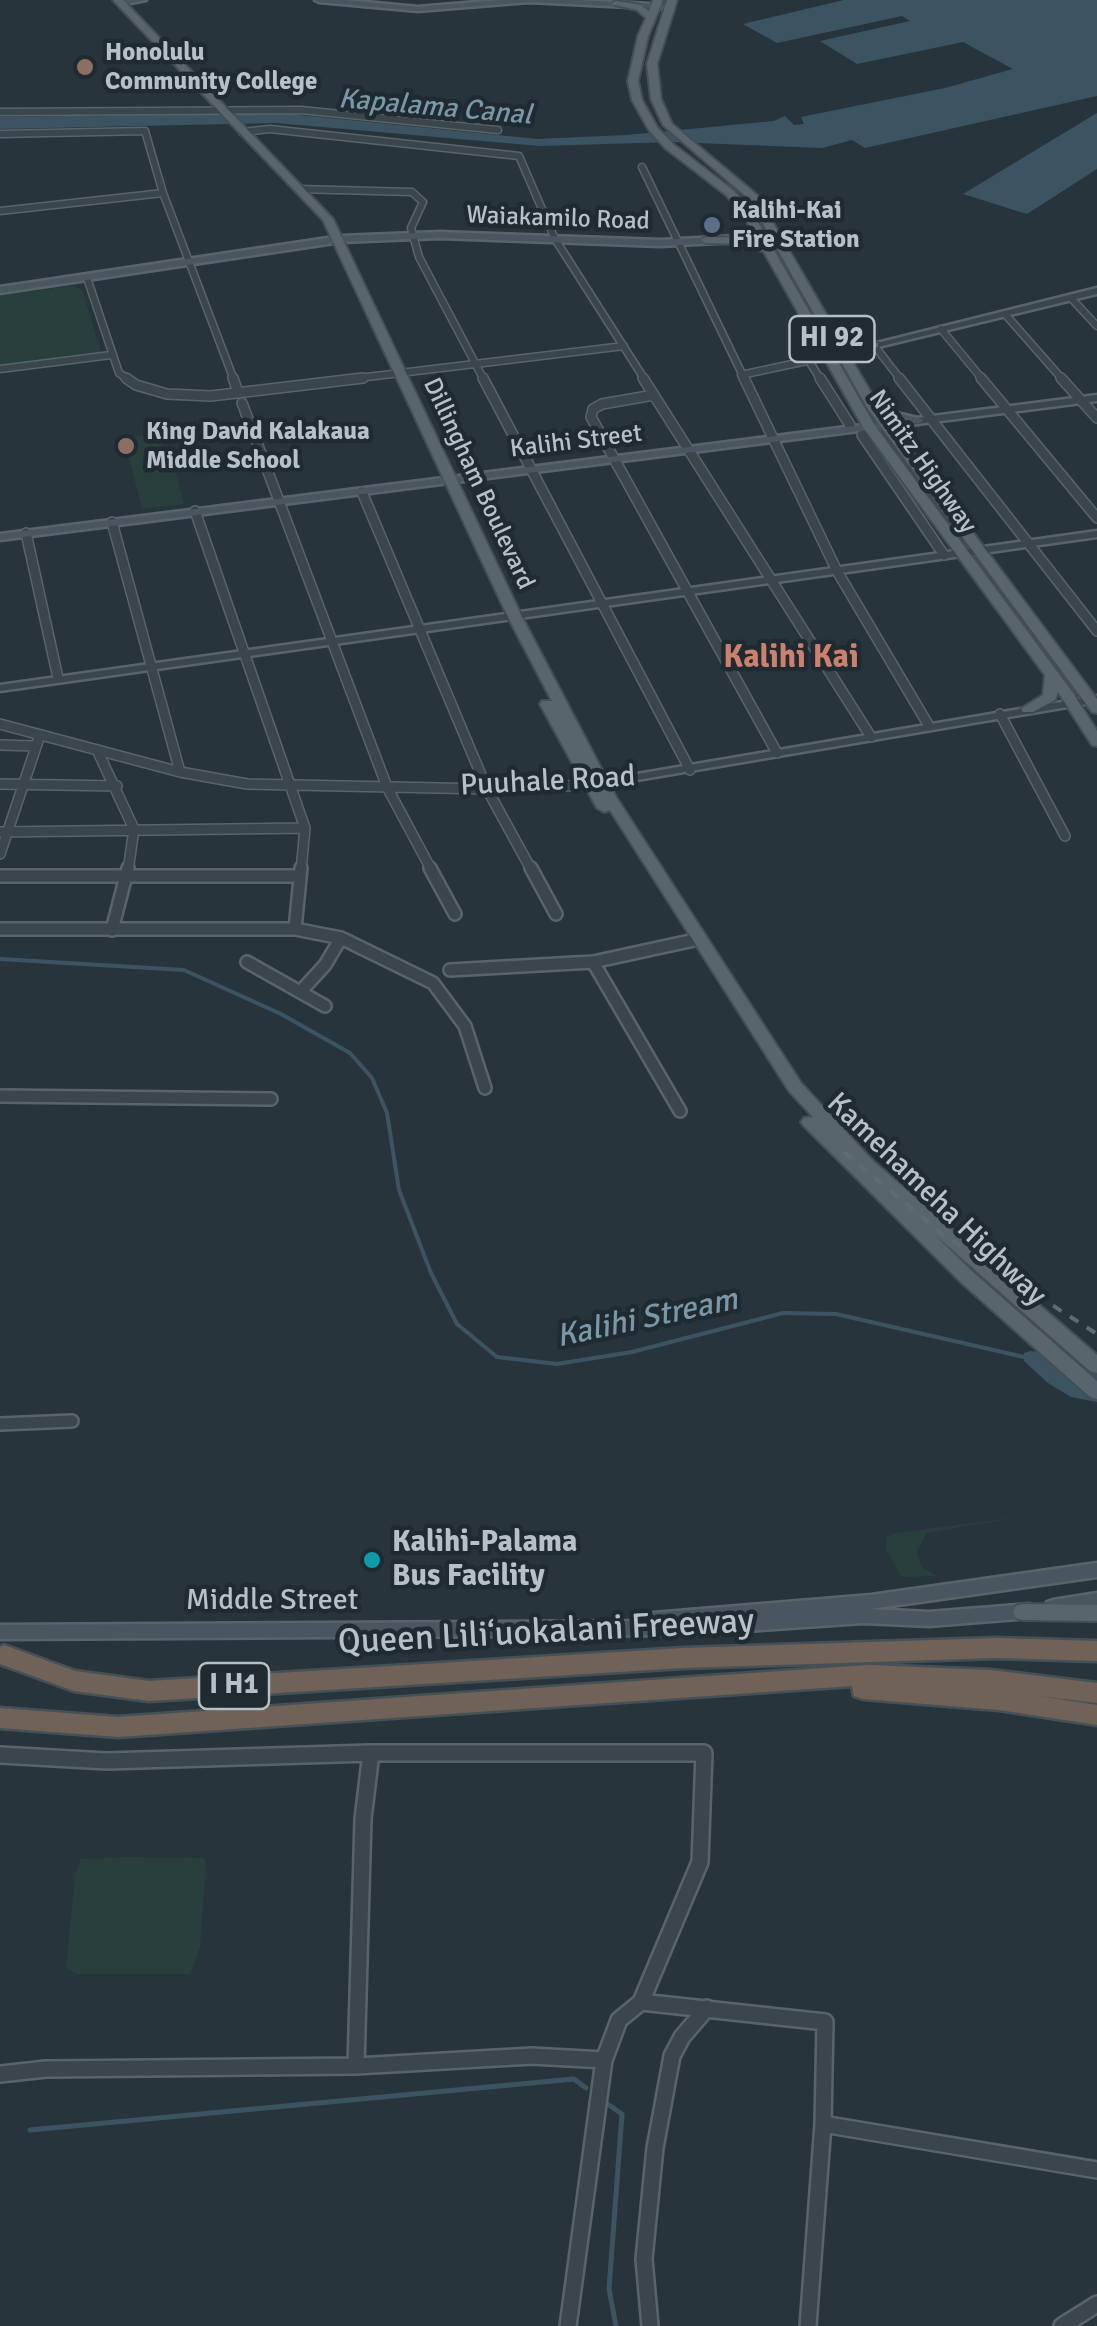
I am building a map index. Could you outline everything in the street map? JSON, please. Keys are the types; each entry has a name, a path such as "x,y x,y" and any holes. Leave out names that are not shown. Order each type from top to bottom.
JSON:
{"highway":[{"path":"683,1658 904,1638 1097,1637"},
{"name":"Queen Liliʻuokalani Freeway","path":"2,1644 74,1681 150,1691 683,1658 978,1648 1097,1651"},
{"name":"Queen Liliʻuokalani Freeway","path":"0,1718 118,1727 910,1675 1097,1692"},
{"path":"736,1685 895,1690 1097,1715"}],"main road":[{"path":"119,2 142,0"},
{"path":"318,0 418,10 529,0 640,8 659,5"},
{"name":"Dillingham Boulevard","path":"119,2 298,189 336,240 509,617 595,785"},
{"name":"Nimitz Highway","path":"659,5 652,64 656,100 668,124 752,197 874,409 1093,703 1097,742"},
{"name":"Nimitz Highway","path":"659,5 633,81 637,100 653,128 730,192 746,212 869,434 944,550 970,567 1072,703 1093,703"},
{"path":"706,238 744,226 746,212"},
{"name":"Waiakamilo Road","path":"0,290 411,232 679,239 774,235"},
{"path":"706,238 744,241 766,250"},
{"path":"830,336 852,346 874,345"},
{"path":"844,361 851,353 874,345"},
{"path":"874,409 894,418 918,421"},
{"path":"836,432 850,425 859,412"},
{"path":"896,438 918,421"},
{"path":"836,432 869,434 886,425"},
{"name":"Kalihi Street","path":"0,537 836,432"},
{"path":"1036,708 1052,695 1052,675"},
{"path":"1036,708 1093,703"},
{"name":"Kamehameha Highway","path":"595,785 694,940 819,1116 1037,1316 1092,1357"},
{"name":"Kamehameha Highway","path":"694,940 782,1089 821,1136 981,1290 1097,1392"},
{"name":"Middle Street","path":"605,1626 871,1602 1097,1570"},
{"name":"Middle Street","path":"2,1644 605,1626 687,1628 883,1615 929,1620 1024,1612 1097,1600"},
{"path":"1024,1612 1097,1612"}],"street":[{"path":"0,112 301,110 498,130"},
{"path":"238,128 515,154 530,178 554,236 870,737"},
{"path":"0,134 145,132 163,193 192,261 387,788 455,914"},
{"path":"642,167 837,572 929,726"},
{"path":"298,189 412,192 424,202 411,232 476,364 690,770"},
{"path":"0,211 163,193"},
{"path":"88,278 111,355 124,378 156,392 240,398 397,373 624,346"},
{"path":"1097,292 874,345 1097,631"},
{"path":"1071,298 1097,326"},
{"path":"1004,314 1097,418"},
{"path":"941,329 1097,518"},
{"path":"0,369 111,355"},
{"path":"741,375 826,357"},
{"path":"808,362 850,425"},
{"path":"654,395 602,404 592,410 591,418 778,753"},
{"path":"886,425 1097,398"},
{"path":"362,492 487,789 556,914"},
{"path":"195,511 305,828 294,929"},
{"path":"112,522 180,772"},
{"path":"26,534 58,678"},
{"path":"0,688 837,572 944,550 978,550 1097,534"},
{"path":"944,550 970,567"},
{"name":"Puuhale Road","path":"0,724 38,740 180,772 288,788 487,789 595,785 1072,703"},
{"path":"1000,714 1065,836"},
{"path":"0,745 38,740 0,854"},
{"path":"98,752 118,786 134,829 127,878 112,930"},
{"path":"0,784 118,786"},
{"path":"5,832 305,828"},
{"path":"0,876 299,876"},
{"path":"0,929 294,929 341,938 433,983 466,1026 485,1088"},
{"path":"302,990 326,965 341,938"},
{"path":"450,970 593,962 694,940"},
{"path":"247,962 325,1006"},
{"path":"593,962 680,1111"},
{"path":"0,1096 271,1099"},
{"path":"0,1424 72,1421"},
{"path":"356,2066 363,1819 370,1753"},
{"path":"0,1755 107,1761 370,1753 704,1754 700,1862 641,2002 619,2020 604,2060 596,2096 568,2326"},
{"path":"641,2002 825,2022 823,2124 808,2326"},
{"path":"650,2326 644,2258 647,2212 672,2056 682,2037 707,2008"},
{"path":"0,2074 46,2069 356,2066 532,2056 604,2060"},
{"path":"823,2124 1097,2170"},
{"path":"1062,2326 1097,2304"}],"green space":[{"path":"71,286 82,289 101,352 0,366 0,296"},
{"path":"152,435 155,444 162,443 170,467 174,467 184,504 142,509 124,438"},
{"path":"1019,1517 926,1533 917,1553 922,1567 937,1576 902,1577 886,1551 887,1537 896,1533"},
{"path":"81,1859 206,1861 200,1948 190,1974 77,1974 66,1968 75,1875"}],"water":[{"path":"844,0 1097,0 1097,96 865,148 852,140 822,148 673,142 540,146 276,123 0,129 0,117 280,113 537,139 627,135 774,121 785,116 794,125 804,124 801,117 945,88 1013,69 963,42 857,64 820,41 910,21 902,16 777,43 743,24"},
{"path":"1097,113 1097,169 1027,214 963,194"},
{"path":"1024,1353 1097,1361 1097,1402 1071,1397 1048,1383 1024,1361"}],"waterway":[{"name":"Kalihi Stream","path":"0,959 184,970 281,1014 350,1053 372,1078 387,1113 399,1190 431,1273 457,1324 497,1357 557,1364 632,1352 783,1313 836,1314 1024,1357"},
{"path":"30,2130 574,2079 586,2088"},
{"path":"606,2103 622,2114 609,2289 616,2326"}],"railway":[{"path":"844,1152 942,1234 1097,1334"}],"place":[{"name":"Honolulu Community College","path":"85,67"},
{"name":"Kalihi-Kai Fire Station","path":"712,225"},
{"name":"King David Kalakaua Middle School","path":"126,446"},
{"name":"Kalihi-Palama Bus Facility","path":"372,1560"}],"district":[{"name":"Kalihi Kai","path":"791,659"}],"water label":[{"name":"Kapalama Canal","path":"435,108"}]}
